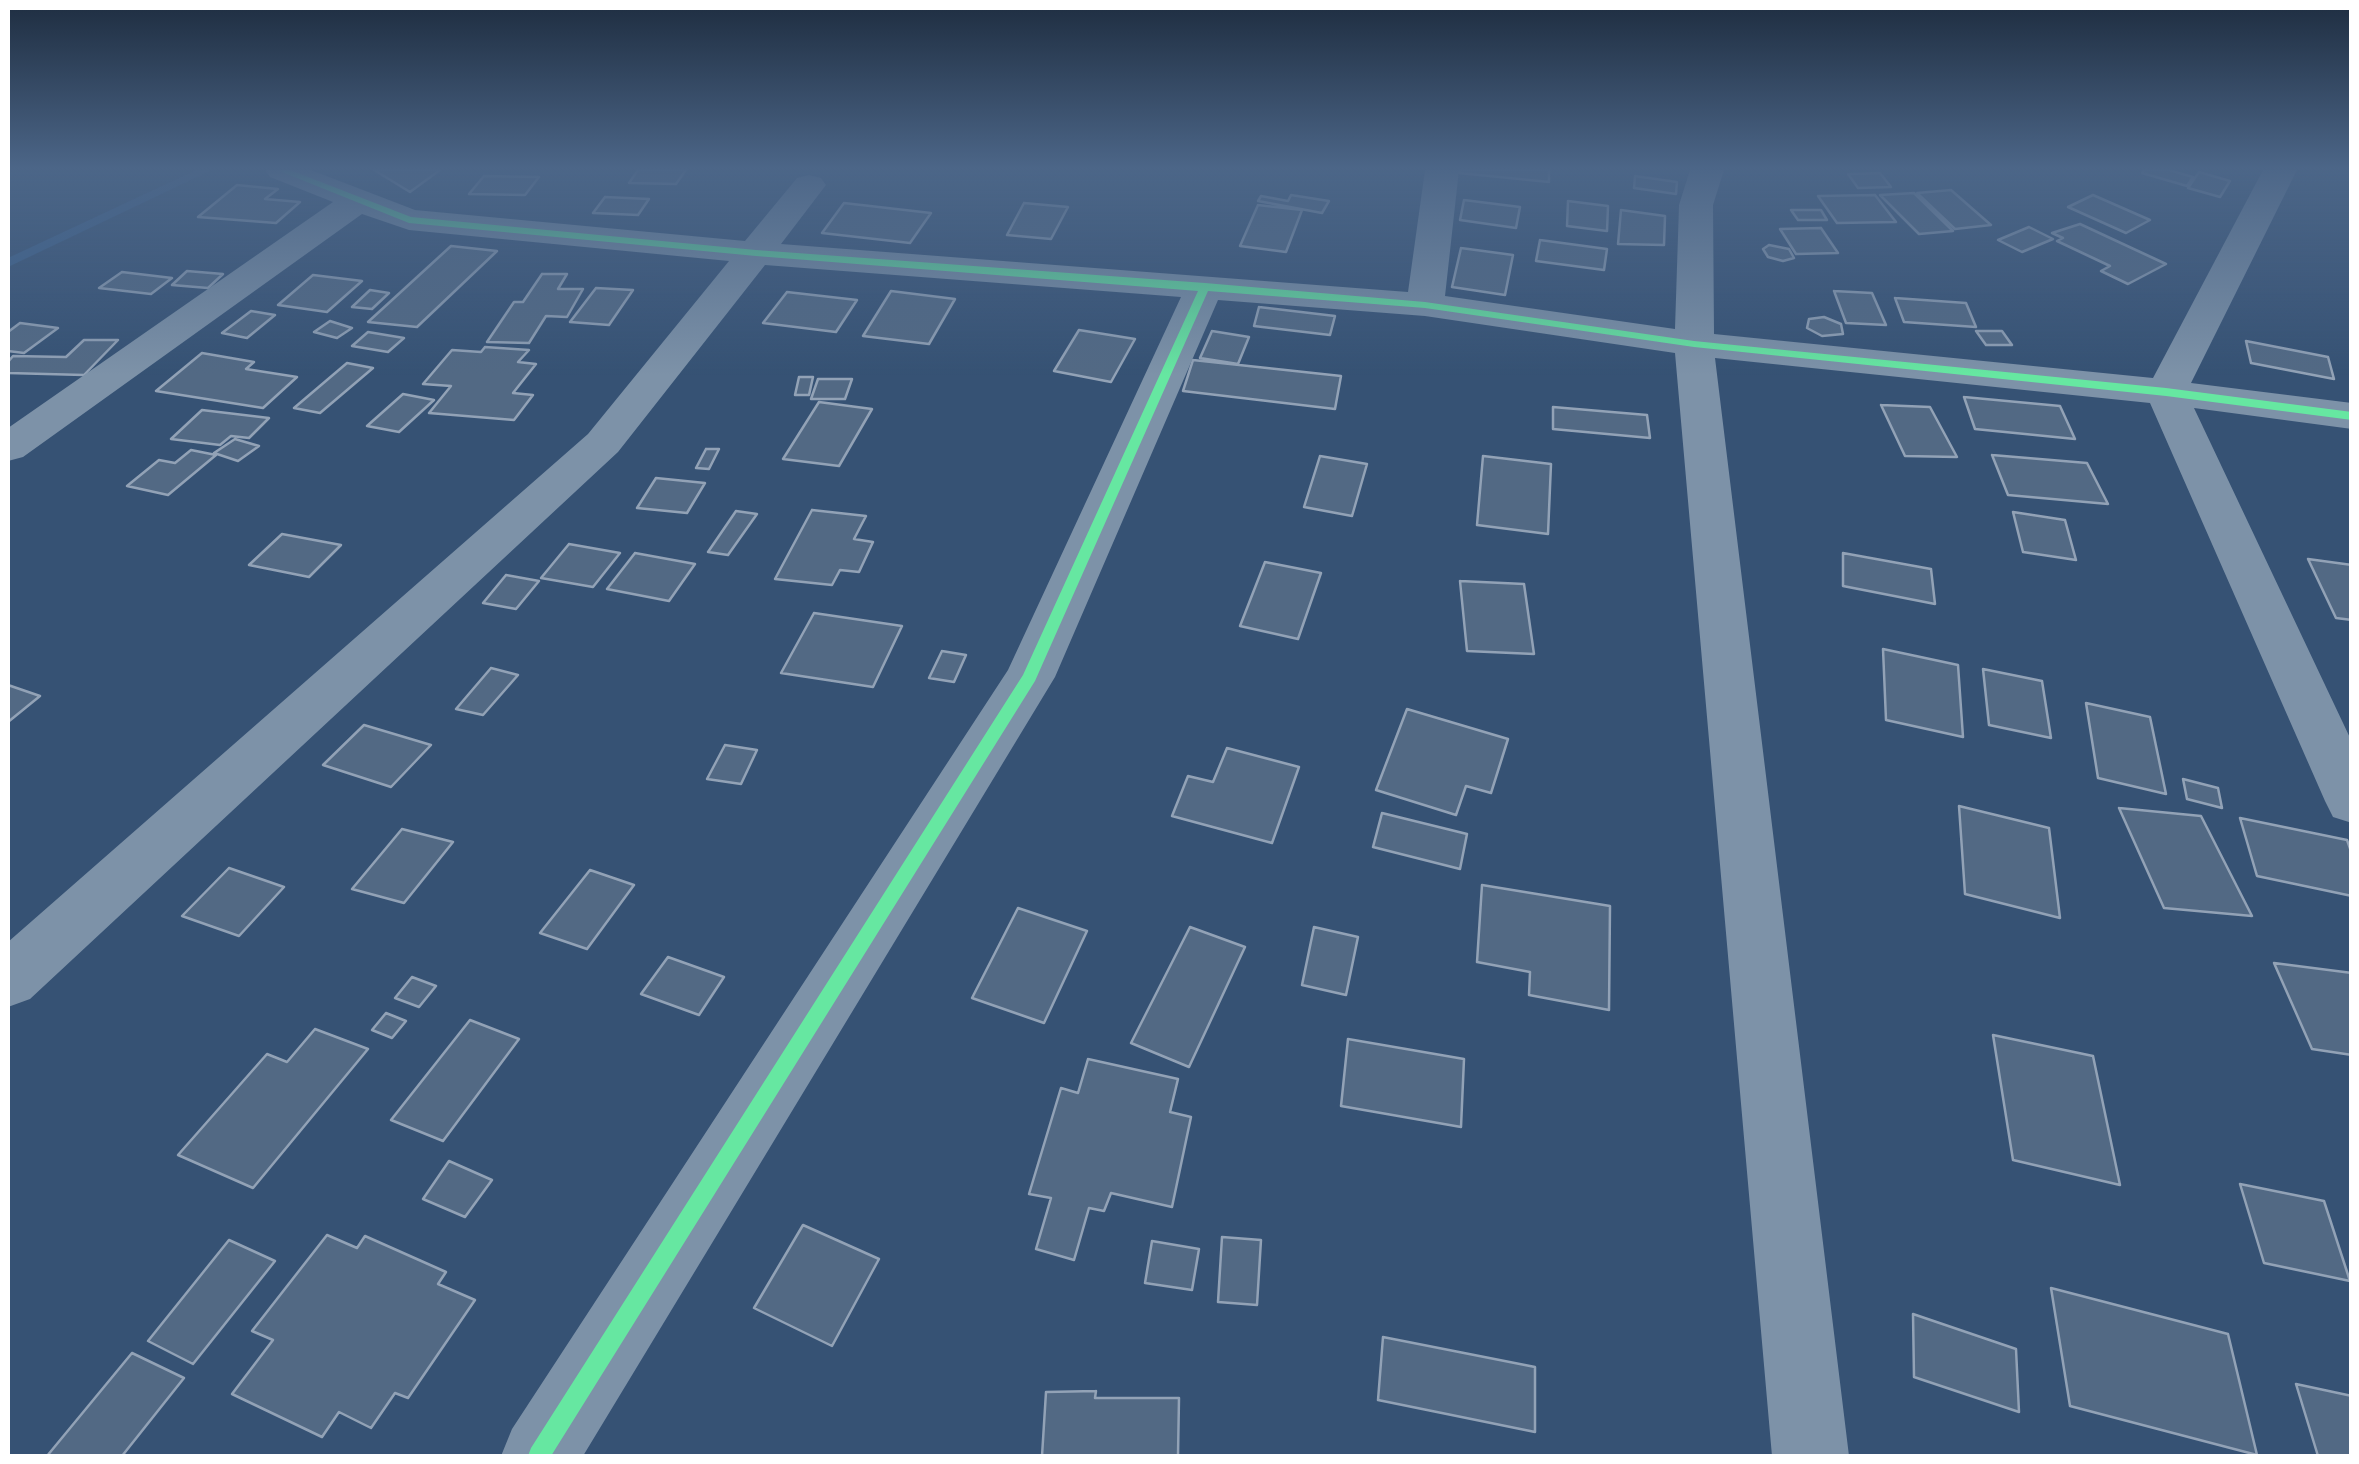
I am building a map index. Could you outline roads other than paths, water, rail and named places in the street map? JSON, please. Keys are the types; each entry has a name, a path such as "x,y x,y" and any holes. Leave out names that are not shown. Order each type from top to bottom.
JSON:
{"street":[{"path":"8,448 305,238"},
{"path":"602,238 1425,305 1694,344 2166,392 2352,416"},
{"path":"8,980 603,444 767,238"},
{"path":"1425,305 1433,238"},
{"path":"1696,238 1694,344 1810,1456"},
{"path":"2166,392 2245,238"},
{"path":"539,1456 1030,676 1205,286"},
{"path":"2166,392 2352,801"}],"waterway":[{"path":"8,263 61,238"}]}
